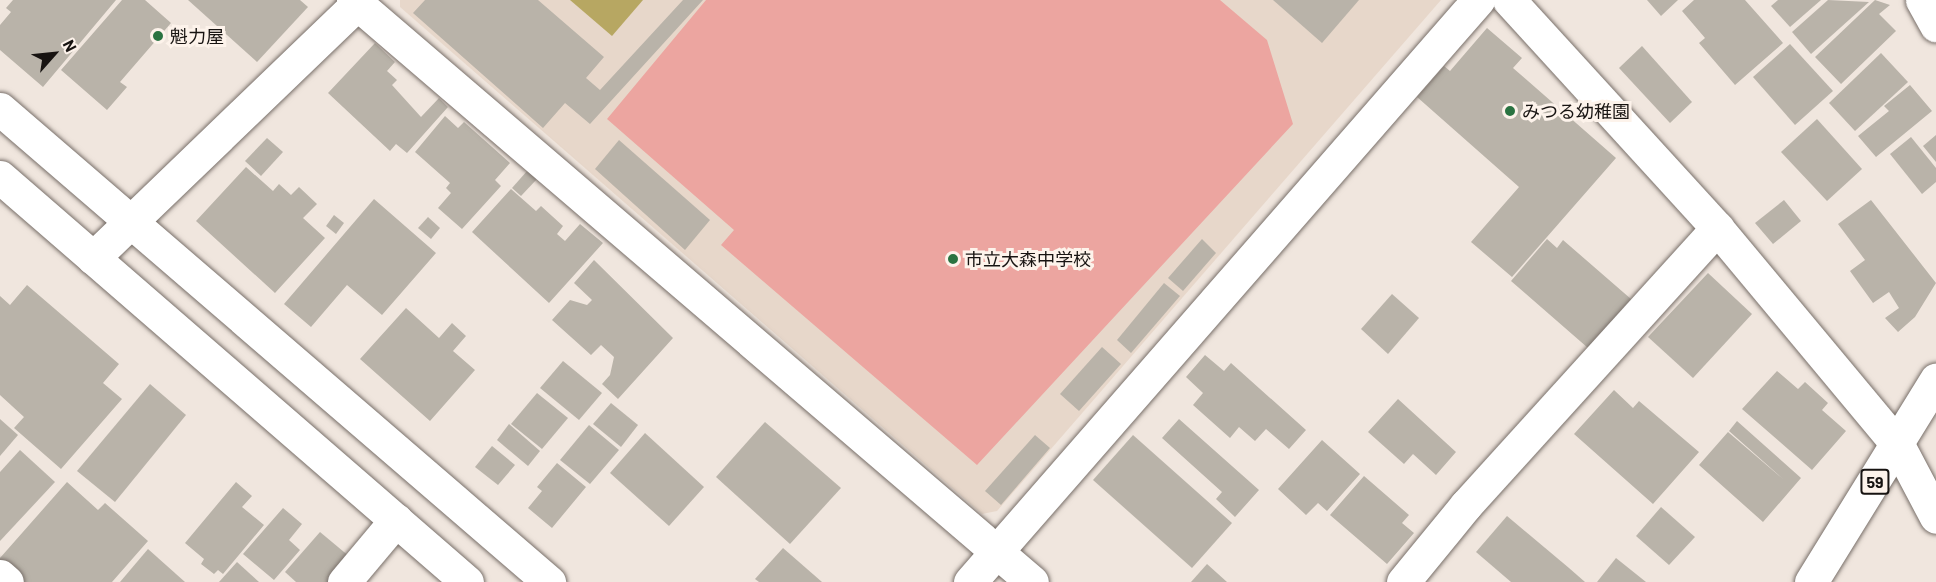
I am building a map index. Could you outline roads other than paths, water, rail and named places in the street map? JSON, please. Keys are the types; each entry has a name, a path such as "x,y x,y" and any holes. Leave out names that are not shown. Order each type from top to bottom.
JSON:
{"street":[{"path":"970,582 1478,0"},
{"path":"1509,0 1717,228 1898,445 1936,517"},
{"path":"1922,0 1936,25"},
{"path":"93,258 357,1 995,554 1032,582"},
{"path":"0,109 549,582"},
{"path":"0,177 467,582"},
{"path":"1403,582 1466,505 1717,228"},
{"name":"59","path":"1811,582 1898,445 1936,380"},
{"path":"344,582 396,520"},
{"path":"0,576 7,582"}],"place":[{"name":"魁力屋","path":"158,36"},
{"name":"みつる幼稚園","path":"1510,111"},
{"name":"市立大森中学校","path":"953,259"}]}
